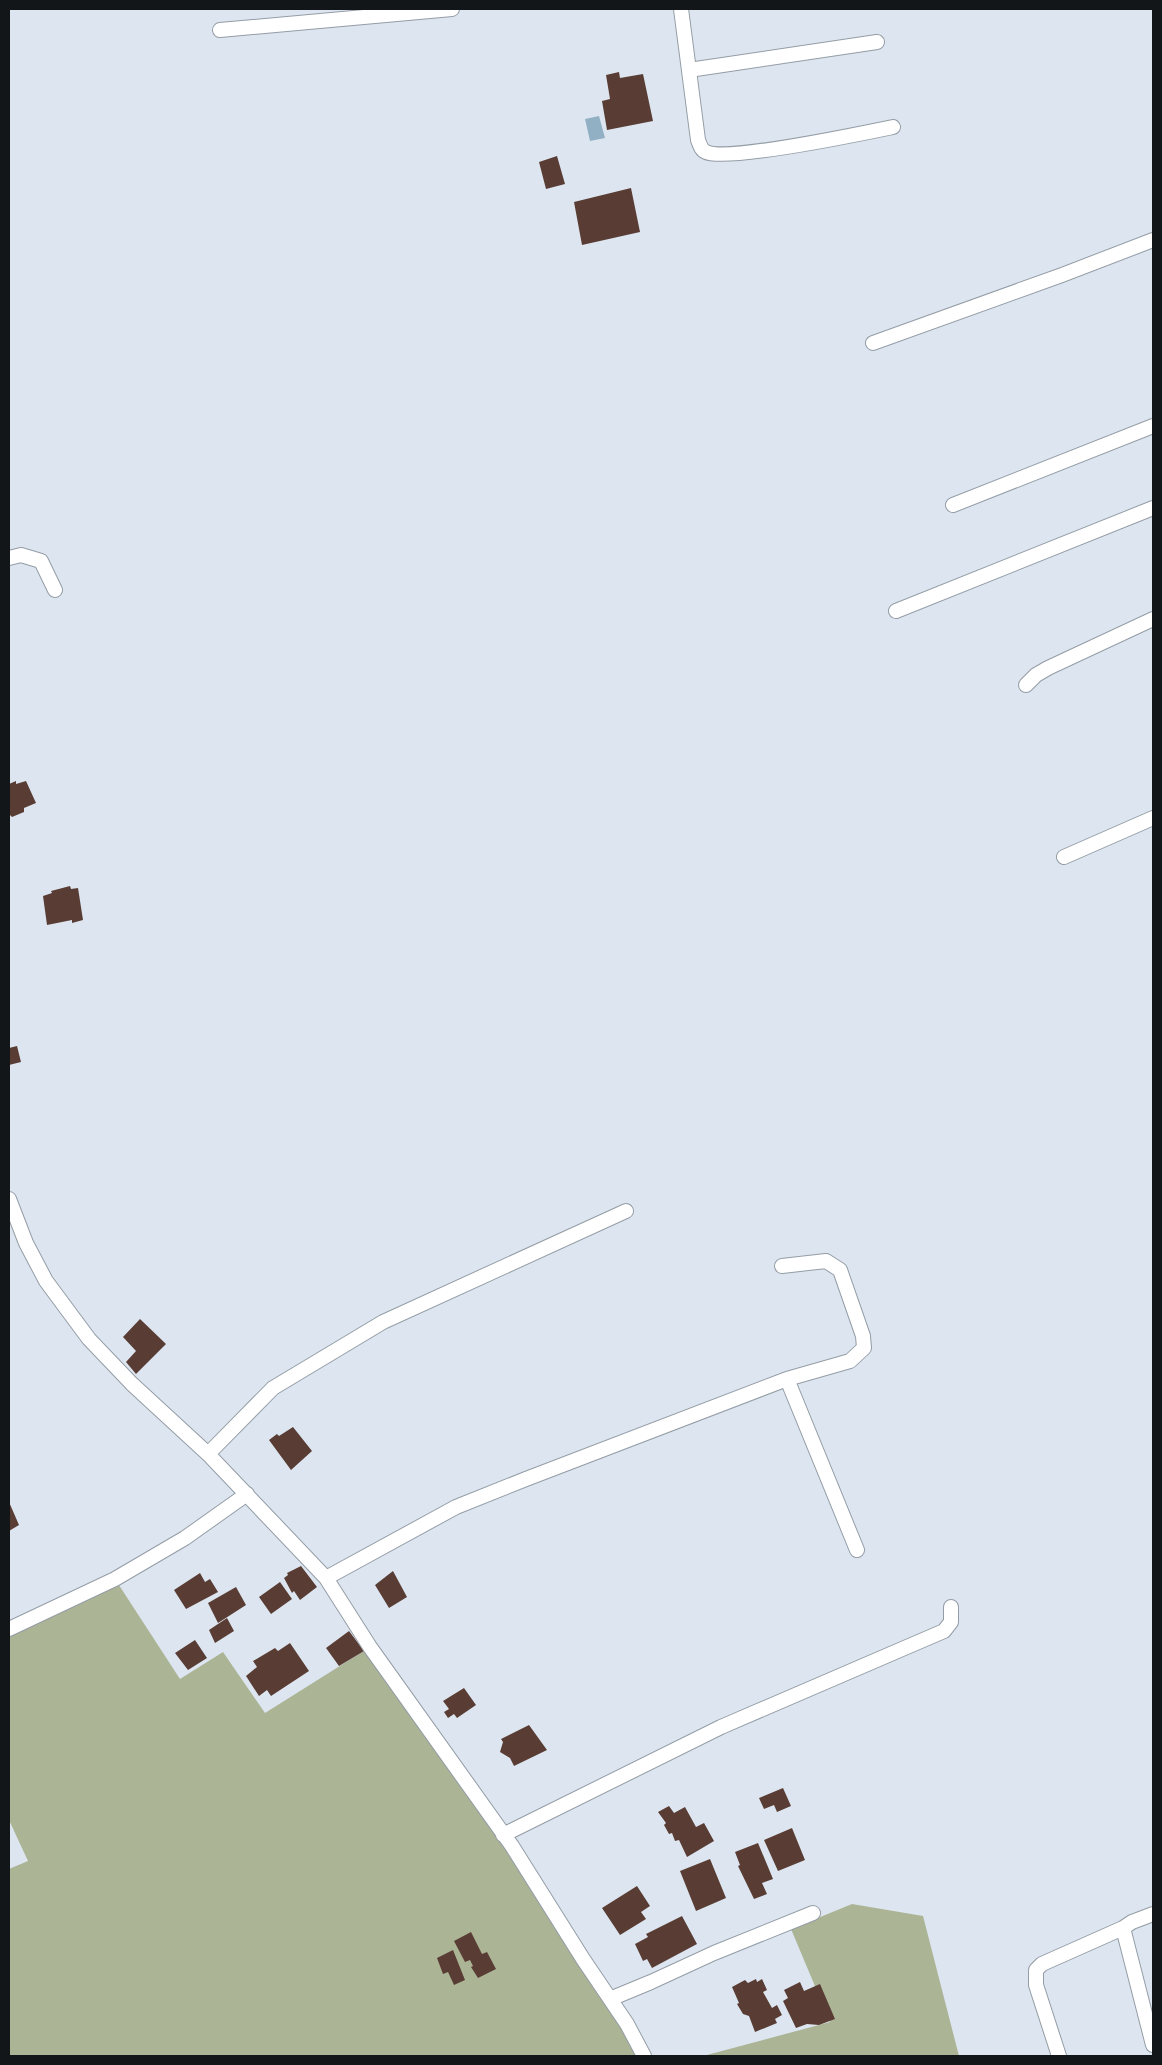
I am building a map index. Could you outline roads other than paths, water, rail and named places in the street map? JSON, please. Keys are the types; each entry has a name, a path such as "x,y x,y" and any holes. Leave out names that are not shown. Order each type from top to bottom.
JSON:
{"street":[{"path":"220,30 452,9"},
{"path":"681,9 698,140 701,148 707,152 740,153 894,127"},
{"path":"689,70 877,42"},
{"path":"873,343 1062,276 1153,240"},
{"path":"953,505 1153,426"},
{"path":"896,611 1153,508"},
{"path":"9,558 21,555 41,561 55,590"},
{"path":"1026,685 1036,675 1048,668 1153,618"},
{"path":"1064,857 1153,818"},
{"path":"9,1199 26,1243 46,1281 89,1339 132,1384 208,1454 326,1578 370,1647 512,1846 627,2024 644,2056"},
{"path":"208,1454 273,1388 383,1322 626,1211"},
{"path":"326,1578 456,1507 787,1380 850,1361 864,1348 863,1336 840,1270 826,1261 782,1266"},
{"path":"787,1380 857,1550"},
{"path":"9,1629 114,1579 185,1538 247,1494"},
{"path":"503,1834 721,1727 944,1631 950,1622 951,1607"},
{"path":"610,1999 714,1952 813,1913"},
{"path":"1059,2056 1036,1985 1036,1970 1042,1964 1153,1914"},
{"path":"1124,1928 1153,2045"}],"water":[{"path":"599,116 605,138 590,141 585,119"}]}
